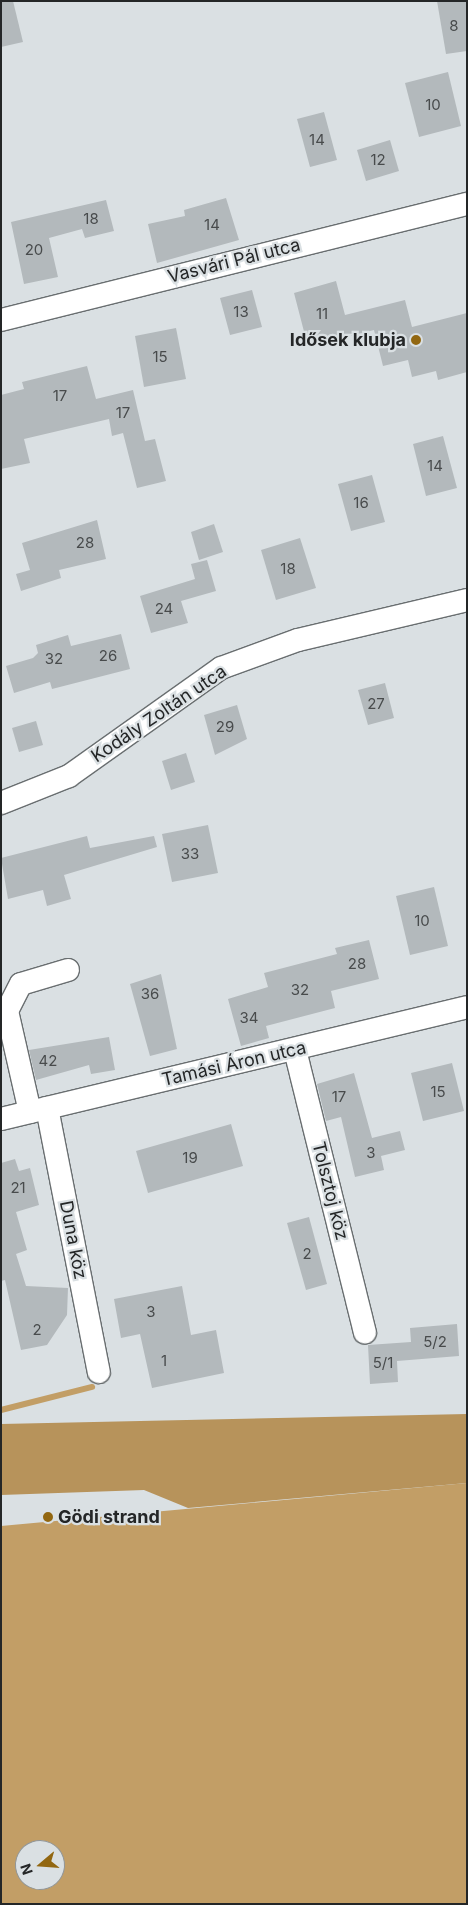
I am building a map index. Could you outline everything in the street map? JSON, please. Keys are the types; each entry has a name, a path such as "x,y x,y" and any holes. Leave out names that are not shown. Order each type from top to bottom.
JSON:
{"street":[{"name":"Vasvári Pál utca","path":"1,320 467,204"},
{"name":"Kodály Zoltán utca","path":"1,803 69,776 221,668 298,640 467,600"},
{"name":"Duna köz","path":"68,970 21,984 7,1011 38,1110 99,1372"},
{"name":"Tamási Áron utca","path":"1,1118 295,1050 467,1007"},
{"name":"Tolsztoj köz","path":"295,1050 365,1332"}],"shaded area":[{"path":"467,1414 467,1483 188,1508 144,1490 1,1495 1,1424"},
{"path":"467,1483 467,1904 1,1904 1,1526"}],"building":[{"path":"1,1 13,1 23,42 1,47"},
{"path":"437,1 467,1 467,51 446,54"},
{"path":"448,72 461,126 419,137 405,83"},
{"path":"324,112 337,160 310,167 297,119"},
{"path":"390,140 399,171 366,181 357,150"},
{"path":"226,198 239,240 157,263 148,224 185,216 184,210"},
{"path":"106,200 114,231 85,238 82,229 49,238 58,277 24,284 11,222"},
{"path":"336,281 345,315 405,300 412,327 467,313 467,372 438,380 436,371 412,377 408,360 383,366 374,330 308,347 294,293"},
{"path":"252,290 262,327 230,335 220,298"},
{"path":"176,328 186,379 144,387 135,336"},
{"path":"87,366 96,399 133,390 145,441 155,439 166,481 137,488 123,433 112,436 109,419 24,439 30,463 1,469 1,395 24,389 22,382"},
{"path":"443,436 457,488 426,496 413,444"},
{"path":"372,475 385,522 351,531 338,484"},
{"path":"97,520 106,559 59,570 61,578 21,591 16,574 30,570 22,543"},
{"path":"214,524 223,552 199,560 191,532"},
{"path":"300,538 316,588 276,600 261,550"},
{"path":"207,560 216,591 181,601 188,623 151,633 140,596 195,579 191,564"},
{"path":"121,634 130,669 52,689 50,682 14,693 6,666 33,658 38,653 36,645 68,635 71,646"},
{"path":"385,683 394,718 368,725 358,690"},
{"path":"237,705 247,739 215,755 204,715"},
{"path":"36,721 43,745 19,752 12,728"},
{"path":"186,753 195,782 171,790 162,761"},
{"path":"208,825 218,873 172,882 162,834"},
{"path":"87,836 90,848 154,836 157,847 64,875 71,899 47,906 43,890 8,899 1,858"},
{"path":"434,887 448,946 410,955 396,896"},
{"path":"369,940 379,979 331,991 335,1008 266,1026 269,1038 241,1046 228,999 268,987 264,973 337,954 335,948"},
{"path":"161,974 177,1049 150,1056 130,984"},
{"path":"109,1037 115,1070 91,1074 89,1065 36,1080 29,1050"},
{"path":"452,1063 464,1111 423,1121 411,1073"},
{"path":"354,1073 372,1138 400,1131 405,1150 381,1156 384,1170 355,1177 341,1117 326,1121 317,1084"},
{"path":"231,1124 243,1166 148,1193 136,1151"},
{"path":"15,1159 19,1171 30,1168 39,1205 16,1212 27,1250 16,1254 26,1286 68,1288 67,1315 47,1345 21,1350 5,1280 1,1281 1,1163"},
{"path":"309,1217 327,1284 306,1290 287,1223"},
{"path":"182,1286 191,1335 216,1330 224,1373 152,1388 140,1334 121,1338 114,1299"},
{"path":"457,1324 459,1356 397,1361 398,1382 370,1384 368,1345 411,1342 410,1328"}],"waterway":[{"path":"1,1410 92,1387"}],"place":[{"name":"Idősek klubja","path":"416,340"},
{"name":"Gödi strand","path":"48,1517"}]}
